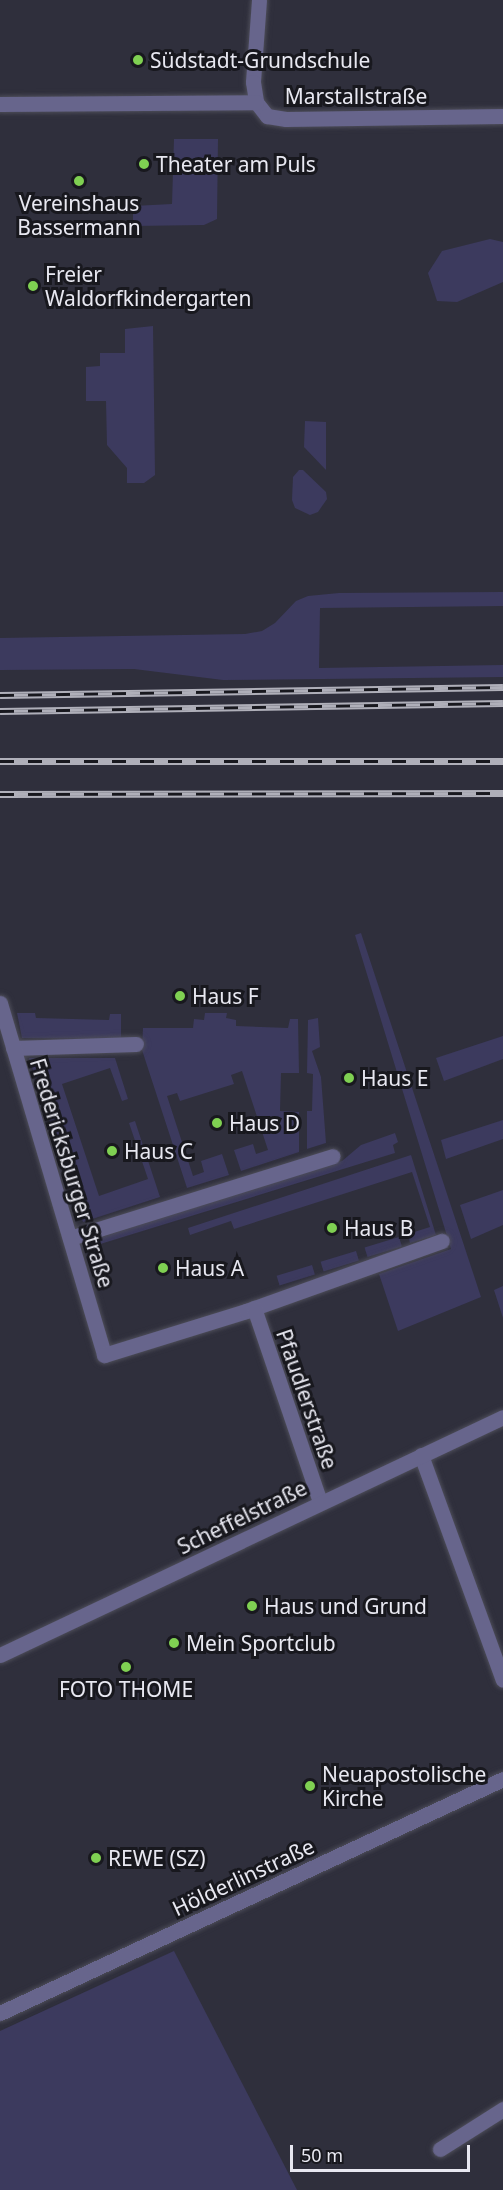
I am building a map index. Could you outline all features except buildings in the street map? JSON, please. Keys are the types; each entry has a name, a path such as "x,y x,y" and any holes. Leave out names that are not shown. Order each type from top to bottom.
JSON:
{"street":[{"path":"256,102 253,82 258,0"},
{"name":"Marstallstraße","path":"0,104 256,102 267,116 286,119 503,116"},
{"name":"Fredericksburger Straße","path":"0,1003 104,1355"},
{"path":"13,1048 136,1044"},
{"path":"70,1238 333,1156"},
{"name":"Pfaudlerstraße","path":"104,1355 254,1308 442,1241"},
{"name":"Pfaudlerstraße","path":"254,1308 320,1502"},
{"name":"Scheffelstraße","path":"0,1655 503,1417"},
{"path":"421,1455 503,1680"},
{"name":"Hölderlinstraße","path":"0,2013 503,1779"},
{"path":"440,2149 503,2109"}],"shaded area":[{"path":"174,139 218,139 217,219 204,225 133,226 133,206 172,204"},
{"path":"490,239 503,242 503,282 457,302 437,301 428,273 442,251"},
{"path":"153,326 155,475 144,483 127,483 127,468 107,445 106,401 86,401 86,367 100,366 100,353 125,353 125,329"},
{"path":"305,421 326,422 326,470 304,447"},
{"path":"299,470 303,470 326,492 327,499 318,512 310,515 295,508 292,500 293,477"},
{"path":"503,592 503,606 320,608 319,668 503,665 503,677 223,680 134,669 0,670 0,638 245,634 262,631 275,623 296,601 308,596 339,593"},
{"path":"361,933 481,1297 398,1331 379,1274 451,1249 355,935"},
{"path":"17,1013 35,1013 36,1018 109,1020 110,1014 121,1014 121,1039 22,1038"},
{"path":"205,1013 227,1013 226,1018 236,1020 236,1026 288,1028 290,1019 298,1019 299,1073 281,1073 280,1111 299,1112 299,1152 241,1171 234,1150 253,1144 256,1154 268,1150 242,1071 231,1075 234,1084 180,1101 177,1093 167,1096 193,1176 204,1172 201,1161 222,1154 229,1175 187,1188 142,1050 143,1028 193,1028 194,1019 204,1020"},
{"path":"318,1018 320,1047 312,1051 321,1077 326,1143 307,1149 307,1111 312,1111 313,1074 307,1073 308,1020"},
{"path":"503,1036 503,1059 444,1081 436,1058"},
{"path":"29,1058 115,1058 128,1099 122,1101 110,1068 62,1084 99,1196 148,1179 129,1123 135,1121 160,1197 83,1222"},
{"path":"503,1120 503,1139 446,1159 441,1140"},
{"path":"395,1133 398,1142 393,1145 395,1153 97,1245 95,1239 342,1161 361,1145"},
{"path":"411,1155 436,1235 410,1243 408,1234 430,1227 412,1172 234,1229 231,1221 190,1235 188,1228"},
{"path":"503,1190 503,1225 471,1239 460,1205"},
{"path":"399,1237 402,1247 367,1257 365,1248"},
{"path":"356,1251 359,1261 324,1271 321,1262"},
{"path":"312,1265 315,1275 280,1285 277,1276"},
{"path":"503,1286 503,1318 494,1290"},
{"path":"174,1951 297,2190 0,2190 0,2031"}],"railway":[{"path":"0,695 503,687"},
{"path":"0,711 503,703"},
{"path":"0,761 503,761"},
{"path":"0,794 503,793"}],"place":[{"name":"Südstadt-Grundschule","path":"138,60"},
{"name":"Theater am Puls","path":"144,164"},
{"name":"Vereinshaus Bassermann","path":"79,181"},
{"name":"Freier Waldorfkindergarten","path":"33,286"},
{"name":"Haus F","path":"180,996"},
{"name":"Haus E","path":"349,1078"},
{"name":"Haus D","path":"217,1123"},
{"name":"Haus C","path":"112,1151"},
{"name":"Haus B","path":"332,1228"},
{"name":"Haus A","path":"163,1268"},
{"name":"Haus und Grund","path":"252,1606"},
{"name":"Mein Sportclub","path":"174,1643"},
{"name":"FOTO THOME","path":"126,1667"},
{"name":"Neuapostolische Kirche","path":"310,1786"},
{"name":"REWE (SZ)","path":"96,1858"}]}
